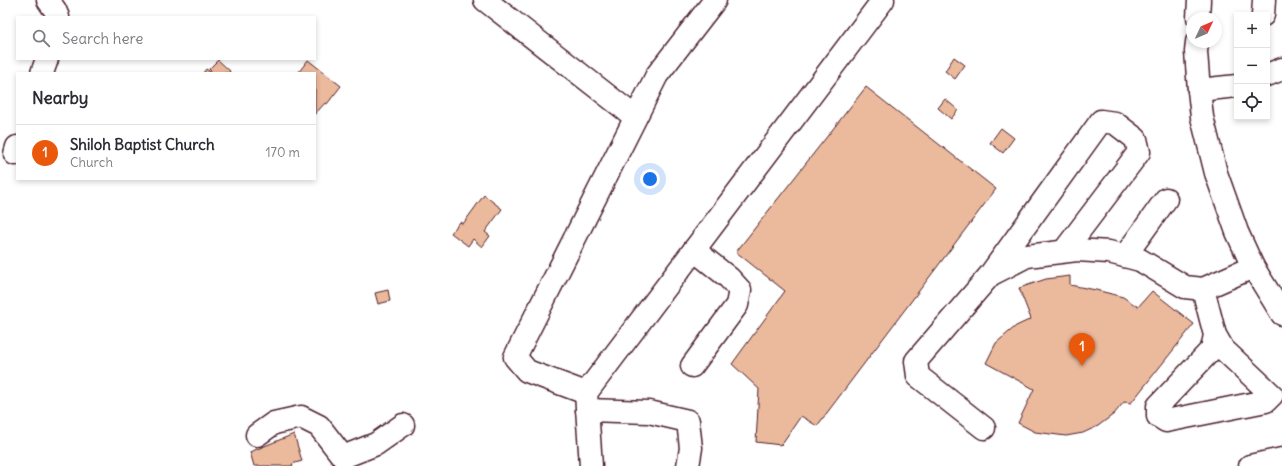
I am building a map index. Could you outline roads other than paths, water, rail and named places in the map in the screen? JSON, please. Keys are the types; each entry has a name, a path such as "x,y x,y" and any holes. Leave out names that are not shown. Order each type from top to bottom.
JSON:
{"street":[{"path":"48,0 58,16"},
{"path":"485,0 636,117"},
{"path":"688,466 691,448 688,421 649,412 586,401 527,371 515,357 657,75 716,0"},
{"path":"591,466 586,401 694,250 883,0"},
{"path":"1198,12 1199,0"},
{"path":"1263,12 1264,0"},
{"path":"1196,48 1202,117 1216,173 1237,232 1253,267 1282,314"},
{"path":"42,72 47,60"},
{"path":"1270,74 1282,69"},
{"path":"1199,90 1234,86"},
{"path":"984,428 918,376 916,361 990,275 1101,121 1115,123 1136,139 1139,152 1064,251"},
{"path":"1125,256 1166,200"},
{"path":"692,366 737,305 740,290 730,278 694,250"},
{"path":"990,275 1027,256 1077,250 1109,252 1140,260 1185,287 1203,289 1253,267"},
{"path":"1203,289 1216,335 1223,349 1272,396 1266,401 1166,421 1158,416 1158,406 1212,349 1216,335"},
{"path":"258,435 274,424 300,417 318,426 343,458 376,444 403,425"},
{"path":"1250,466 1282,459"}],"place":[{"name":"Shiloh Baptist Church","path":"1082,366"}]}
